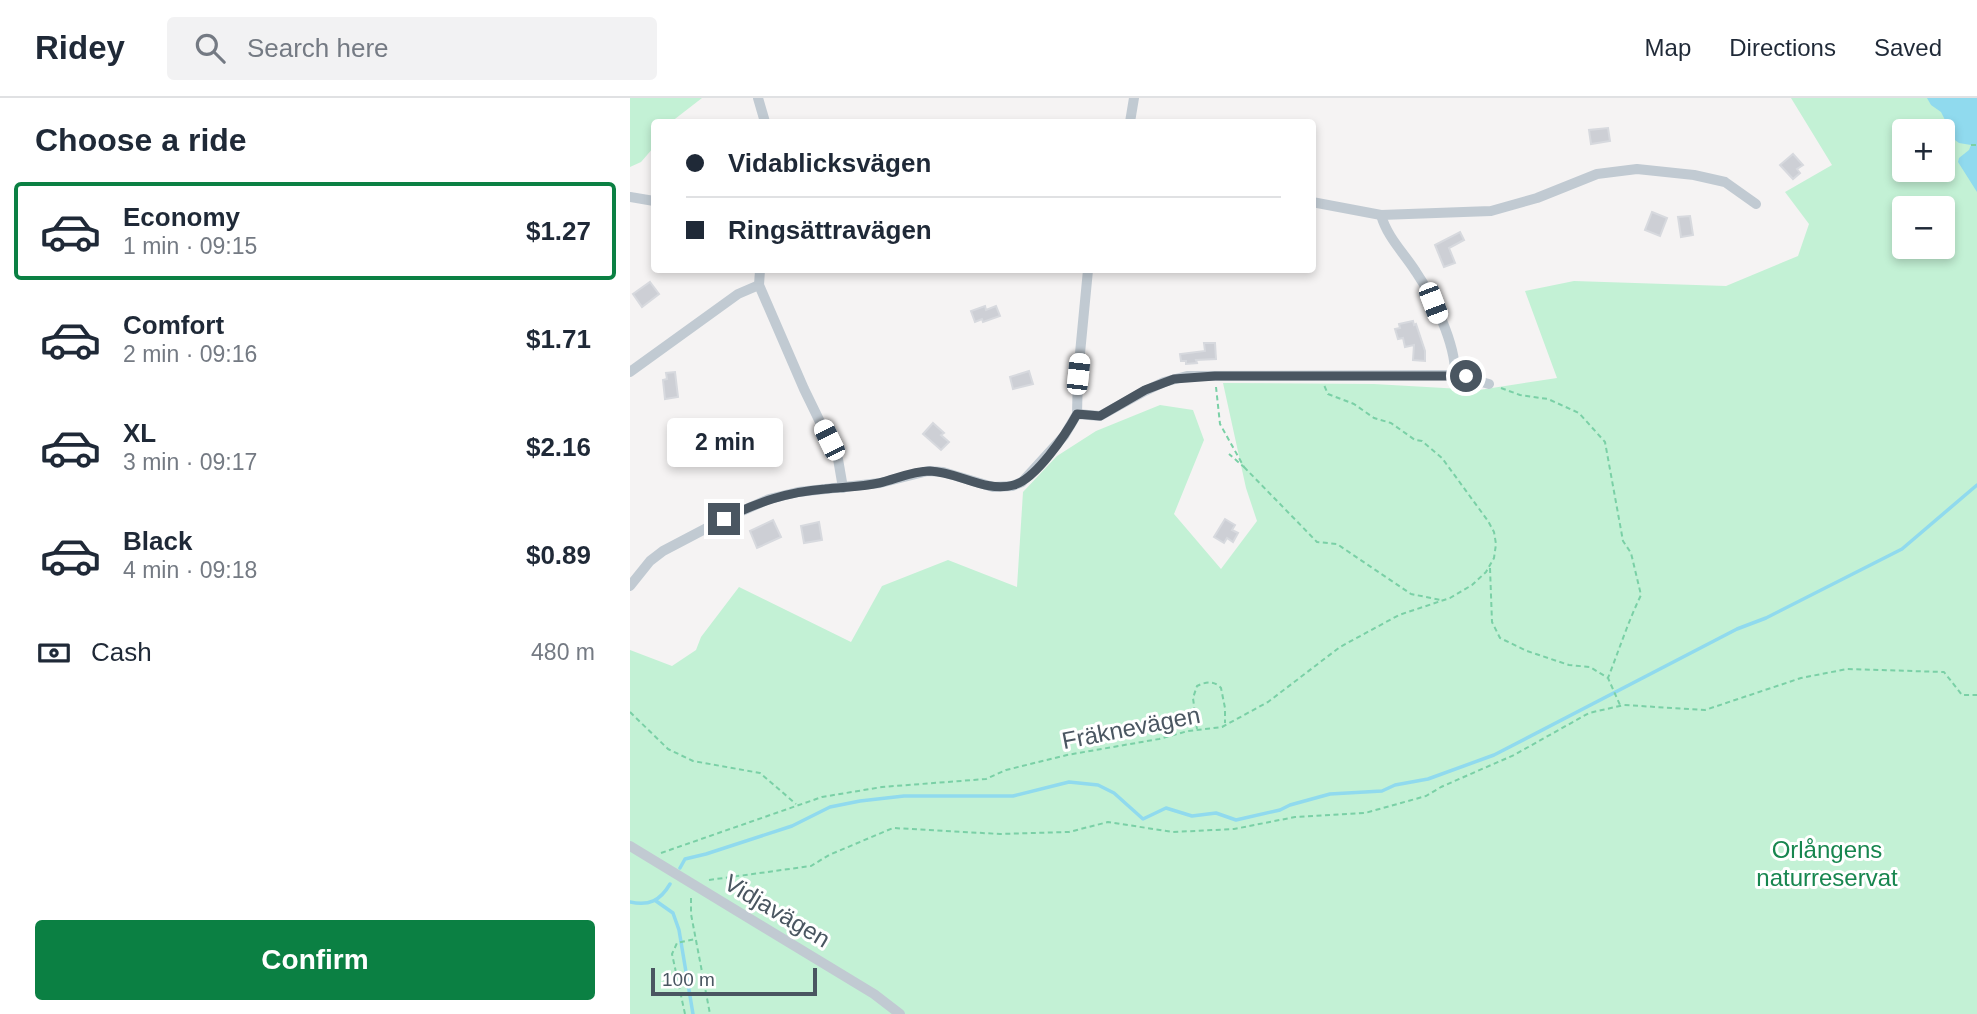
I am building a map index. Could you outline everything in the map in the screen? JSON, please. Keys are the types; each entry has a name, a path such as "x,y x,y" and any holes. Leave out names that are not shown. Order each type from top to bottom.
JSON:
{"street":[{"path":"758,98 764,119"},
{"path":"1131,119 1135,98"},
{"path":"1316,203 1381,215 1491,211 1537,198 1597,174 1630,169 1658,170 1725,182 1756,204"},
{"path":"630,197 651,200"},
{"path":"1381,215 1385,229 1415,270 1433,303 1449,343 1455,375"},
{"path":"760,273 759,285 838,459 843,488"},
{"path":"630,586 650,561 663,551 756,503 798,492 880,483 928,471 943,472 989,486 1016,485 1051,452 1077,414 1088,273"},
{"path":"630,372 738,294 759,285"},
{"path":"1077,414 1100,416 1145,390 1174,379 1215,376 1455,375 1489,384"},
{"name":"Vidjavägen","path":"630,846 874,995 900,1014"}],"path":[{"path":"1971,145 1977,145"},
{"path":"1318,375 1328,394 1354,404 1374,418 1391,423 1415,440 1422,440 1442,458 1494,532 1496,544 1490,566 1492,622 1500,638 1558,662 1590,667 1608,678 1621,706"},
{"path":"1215,376 1220,424 1244,467"},
{"path":"1489,384 1520,395 1548,399 1579,413 1605,442 1623,541 1631,553 1641,595 1628,621 1625,636 1608,678"},
{"path":"1229,454 1317,542 1337,544 1411,594 1441,600"},
{"name":"Fräknevägen","path":"648,857 822,797 882,787 986,779 1006,770 1067,755 1197,730 1216,729 1268,702 1340,647 1399,615 1461,593 1490,566"},
{"path":"710,1014 691,914 691,883 811,866 828,855 893,828 1000,834 1069,832 1108,822 1173,832 1234,829 1295,817 1365,813 1426,796 1514,755 1589,713 1621,706 1705,710 1801,678 1847,669 1944,672 1962,695 1977,695"},
{"path":"1197,730 1194,692 1197,686 1208,682 1221,688 1225,724"},
{"path":"630,712 668,749 693,761 760,773 796,805"},
{"path":"685,1014 672,954 677,943 696,939"}],"green space":[{"path":"630,98 702,98 675,119 651,119 651,150 641,162 630,167"},
{"name":"Orlångens naturreservat","path":"1791,98 1977,98 1977,1014 630,1014 630,650 672,666 696,650 701,637 739,587 851,642 882,586 948,560 1017,587 1023,492 1057,456 1096,431 1160,405 1193,410 1204,440 1174,514 1221,569 1257,521 1246,488 1223,383 1374,384 1479,390 1557,378 1525,291 1574,281 1726,286 1798,256 1809,224 1785,192 1832,165"}],"water":[{"path":"1927,98 1977,98 1977,192 1958,162 1971,145 1955,140 1955,119 1944,119 1941,112 1931,105"}],"building":[{"path":"1608,128 1610,141 1591,144 1589,130"},
{"path":"1793,154 1803,165 1797,169 1800,173 1793,179 1780,165"},
{"path":"1652,212 1667,218 1660,236 1645,230"},
{"path":"1690,216 1693,235 1681,237 1678,217"},
{"path":"1460,232 1464,240 1449,248 1455,263 1444,267 1435,245"},
{"path":"650,282 659,294 642,307 633,294"},
{"path":"985,306 986,310 996,306 1000,316 975,322 971,311"},
{"path":"1413,321 1425,351 1425,361 1413,360 1414,345 1405,347 1403,338 1398,339 1395,329 1400,328 1399,324"},
{"path":"1204,343 1215,343 1216,359 1196,360 1197,363 1186,364 1186,361 1181,361 1180,354 1205,351"},
{"path":"1029,371 1033,384 1013,389 1010,377"},
{"path":"675,372 678,397 665,399 663,380 667,379 666,373"},
{"path":"933,423 949,442 941,450 923,434"},
{"path":"1225,519 1235,525 1232,530 1238,533 1233,542 1227,538 1224,543 1214,537"},
{"path":"773,520 781,537 757,548 750,531"},
{"path":"819,522 822,540 804,543 801,526"}],"waterway":[{"path":"680,868 685,859 792,826 830,807 860,801 904,796 1013,796 1069,782 1098,785 1114,793 1143,819 1166,808 1192,816 1216,813 1236,820 1330,794 1382,791 1395,785 1428,779 1494,755 1737,629 1766,618 1902,549 1977,485"},
{"path":"630,902 653,901 662,895 670,884"},
{"path":"656,901 673,913 679,930 693,1014"}],"route":[{"path":"724,519 756,503 798,492 862,486 928,471 943,472 993,486 1016,485 1035,470 1051,452 1077,414 1100,416 1145,390 1187,376 1466,376"}]}
